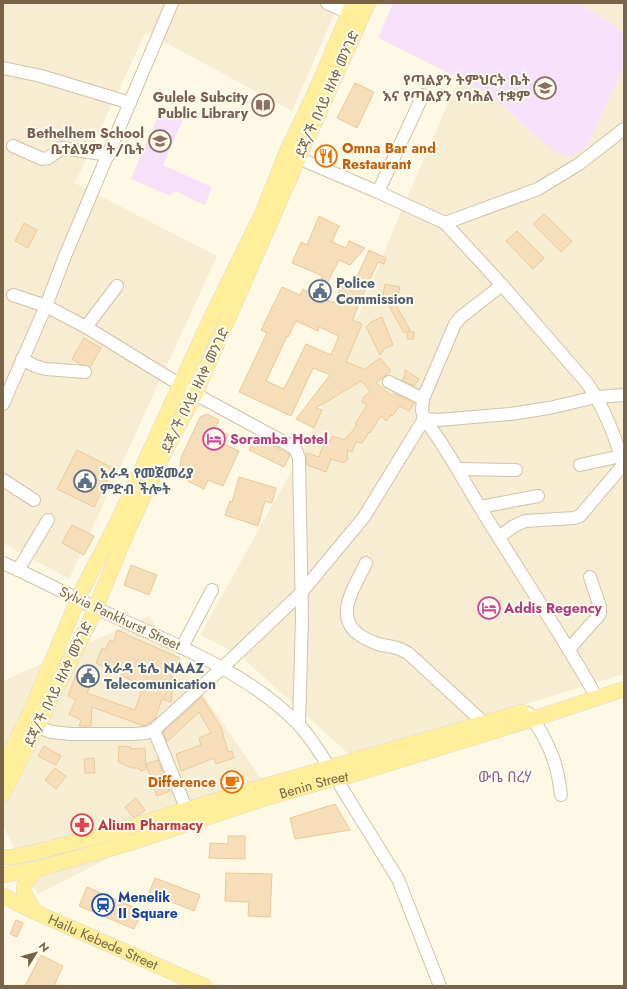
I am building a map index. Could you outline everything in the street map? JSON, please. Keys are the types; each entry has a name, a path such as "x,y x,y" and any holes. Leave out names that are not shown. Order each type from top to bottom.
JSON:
{"main road":[{"name":"ደጃ/ች በላይ ዘለቀ መንገድ","path":"3,794 96,607 128,530 161,459 195,394 292,156 368,3"},
{"path":"3,766 27,720 78,598 117,523 210,320 292,156 319,84 351,8"},
{"name":"Benin Street","path":"530,715 592,689 624,678"},
{"name":"Benin Street","path":"3,857 28,854 83,840 187,810 267,791 332,773 348,776 487,728 624,689"},
{"name":"Benin Street","path":"3,876 37,869 130,843 267,791"},
{"path":"35,912 25,896 23,888 26,881 37,869"},
{"name":"Hailu Kebede Street","path":"3,896 35,912 204,986"}],"street":[{"path":"3,404 6,386 22,359 46,306 65,256 172,3"},
{"path":"327,3 351,8"},
{"path":"3,68 41,76 130,103"},
{"path":"378,192 423,95"},
{"path":"445,223 538,189 579,164 624,129"},
{"path":"13,146 40,158 48,158 62,148 109,155"},
{"path":"292,156 378,192 445,223 571,363 596,397 609,422 623,463"},
{"path":"502,285 461,317 455,324 423,399 422,410 424,419 459,469 480,507 569,649 592,689"},
{"path":"86,327 118,286"},
{"path":"13,294 46,306 86,327 195,394 296,450 299,458 302,618 299,724"},
{"path":"22,359 35,366 46,369 85,372"},
{"path":"389,382 423,399"},
{"path":"424,419 438,420 510,414 549,408 596,397 624,395"},
{"path":"37,727 52,732 71,734 134,734 146,733 154,730 222,668 301,592 364,517 424,419"},
{"path":"580,465 623,463"},
{"path":"499,537 521,522 574,518 580,516 623,463"},
{"path":"459,469 516,470"},
{"path":"3,480 34,500"},
{"path":"480,507 538,496"},
{"path":"18,570 48,520"},
{"path":"366,562 349,597 346,608 346,618 352,629 365,638 408,653 487,728"},
{"name":"Sylvia Pankhurst Street","path":"3,563 222,668 278,705 299,724 312,740 398,879 440,986"},
{"path":"569,649 600,614 600,607 590,577"},
{"path":"182,648 212,590"},
{"path":"530,715 552,753 559,774 561,795"},
{"path":"154,730 187,810"}],"shaded area":[{"path":"3,3 339,3 292,111 146,32 75,183 217,256 69,579 3,543"},
{"name":"የጣልያን ትምህርት ቤት እና የጣልያን የባሕል ተቋም","path":"393,3 578,3 612,23 624,35 624,66 588,145 572,157 556,152 524,126 493,97 459,78 378,38"},
{"path":"578,3 624,3 624,35 612,23"},
{"path":"624,66 624,674 352,757 237,653 200,635 306,445 399,216 459,78 493,97 524,126 588,145"},
{"name":"Bethelhem School ቤተልሄም ት/ቤት","path":"162,107 184,117 163,165 212,187 205,205 175,191 170,196 131,179"},
{"path":"149,616 262,780 38,894 3,826 3,681"}],"building":[{"path":"355,83 374,92 357,128 337,118"},
{"path":"544,214 572,241 561,252 533,224"},
{"path":"319,216 339,226 332,242 346,248 349,241 365,248 350,265 339,260 320,297 334,303 342,284 352,288 369,250 386,258 384,264 378,262 357,309 353,320 362,324 346,362 364,370 380,358 391,371 376,383 392,396 394,393 414,403 409,411 400,406 386,421 381,416 362,443 356,442 352,452 347,450 348,459 344,463 331,459 326,472 307,465 307,453 319,457 324,445 327,446 333,436 345,440 357,425 355,424 367,405 362,402 364,397 370,391 361,381 316,408 322,410 314,428 296,419 330,375 313,368 291,416 239,392 267,333 261,330 282,287 300,295 303,289 314,294 323,276 292,263 301,242 307,245","holes":["296,321 318,331 319,327 339,336 331,355 306,344 284,389 266,381 287,336 288,337"]},
{"path":"24,223 37,230 28,248 15,241"},
{"path":"517,231 544,258 533,269 506,241"},
{"path":"385,284 400,287 396,305 410,330 408,331 414,332 414,339 407,339 407,331 404,333 383,295"},
{"path":"382,317 393,345 385,348 380,355 366,327 371,322"},
{"path":"84,338 101,348 90,367 80,364 72,359"},
{"path":"405,370 419,379 414,386 402,380 405,375"},
{"path":"207,414 219,420 215,429 228,435 224,444 239,451 223,486 208,480 204,489 188,481 192,473 180,468 181,458 200,417"},
{"path":"256,435 290,455 284,467 249,450"},
{"path":"77,450 113,468 94,507 57,489"},
{"path":"239,477 276,488 272,503 265,501 258,526 225,515 230,501 232,502"},
{"path":"72,525 94,536 84,555 62,543"},
{"path":"131,565 157,575 149,595 124,585"},
{"path":"117,630 180,658 170,681 173,682 171,702 162,699 155,719 144,726 92,707 91,726 79,726 81,720 69,714 76,700 68,696 76,675 87,679 85,684 90,686 87,693 135,710 143,686 96,663 102,648 105,650 110,640 114,642"},
{"path":"202,697 221,727 228,752 232,751 234,758 216,764 214,758 181,771 176,754 201,745 199,738 211,733 199,712 167,742 163,732"},
{"path":"44,746 61,756 56,765 38,756"},
{"path":"119,746 131,747 130,749 145,748 146,769 141,771 138,768 132,768 118,762"},
{"path":"94,758 95,773 85,773 84,759"},
{"path":"158,760 170,791 157,796 146,764"},
{"path":"55,768 66,776 56,789 45,780"},
{"path":"136,798 145,810 139,815 133,817 125,807"},
{"path":"335,804 350,830 295,839 290,818"},
{"path":"228,836 245,836 245,859 209,858 210,843 228,844"},
{"path":"226,873 272,874 270,917 248,916 249,902 225,901"},
{"path":"155,878 200,895 194,911 149,893"},
{"path":"87,887 142,911 134,929 79,906"},
{"path":"16,920 23,923 17,937 10,934"},
{"path":"41,955 63,966 54,986 25,986"}],"place":[{"name":"የጣልያን ትምህርት ቤት እና የጣልያን የባሕል ተቋም","path":"545,88"},
{"name":"Gulele Subcity Public Library","path":"263,105"},
{"name":"Bethelhem School ቤተልሄም ት/ቤት","path":"160,141"},
{"name":"Omna Bar and Restaurant","path":"326,156"},
{"name":"Police Commission","path":"320,291"},
{"name":"Soramba Hotel","path":"214,439"},
{"name":"አራዳ የመጀመሪያ ምድብ ችሎት","path":"85,481"},
{"name":"Addis Regency","path":"489,608"},
{"name":"አራዳ ቴሌ NAAZ Telecomunication","path":"88,676"},
{"name":"Difference","path":"232,782"},
{"name":"Alium Pharmacy","path":"82,825"},
{"name":"Menelik II Square","path":"103,905"}],"district":[{"name":"ውቤ በረሃ","path":"505,777"}]}
